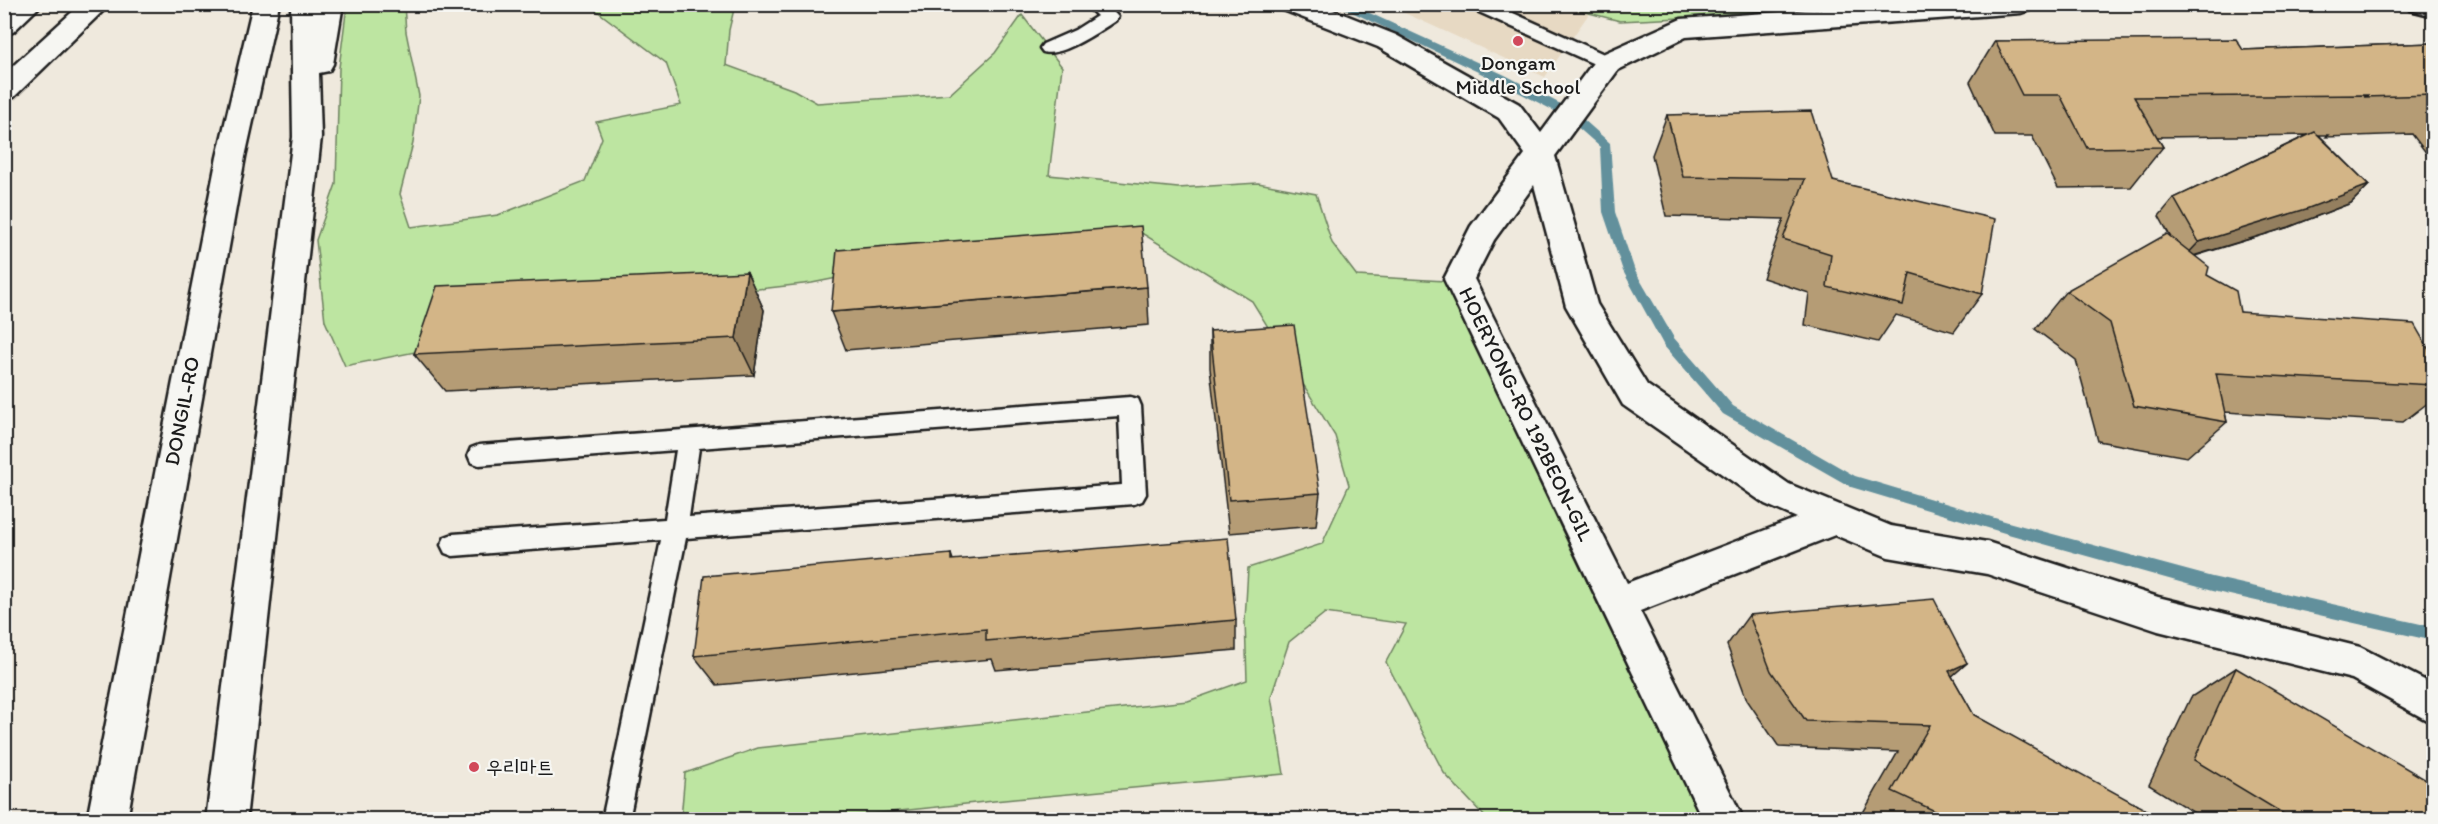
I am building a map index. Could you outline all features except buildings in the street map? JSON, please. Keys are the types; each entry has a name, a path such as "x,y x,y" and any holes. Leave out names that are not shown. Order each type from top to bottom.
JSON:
{"street":[{"path":"4,26 29,4"},
{"path":"4,90 97,4"},
{"path":"231,157 242,4"},
{"name":"DONGIL-RO","path":"106,819 231,157 266,4"},
{"path":"304,4 307,137"},
{"path":"226,819 307,137 330,4"},
{"path":"1293,4 1387,41 1509,111 1545,147 1582,306 1635,395 1777,494 1888,541 1986,558 2158,614 2360,664 2433,706"},
{"path":"1545,147 1605,67 1681,28 2020,4"},
{"path":"2419,4 2433,7"},
{"name":"HOERYONG-RO 192BEON-GIL","path":"1545,147 1482,234 1460,279 1724,819"},
{"path":"1618,603 1835,519"}],"lane":[{"path":"1049,48 1081,34 1109,17 1094,4"},
{"path":"1476,4 1605,67"},
{"path":"453,545 1134,494 1130,406 479,455"},
{"path":"615,819 676,527 689,438"}],"shaded area":[{"name":"Dongam Middle School","path":"1387,5 1595,5 1545,77"}],"green space":[{"path":"347,5 404,5 406,32 419,96 413,143 400,194 411,227 498,215 585,181 602,138 596,122 681,105 666,63 589,5 735,5 729,30 726,65 794,90 817,103 950,94 995,53 1022,15 1062,67 1049,175 1178,188 1258,183 1316,194 1332,243 1357,276 1445,281 1568,543 1702,819 1487,819 1444,773 1386,662 1406,624 1325,613 1289,642 1271,697 1284,774 824,819 681,819 685,773 758,748 1188,701 1247,680 1245,621 1248,568 1322,544 1349,485 1335,436 1252,301 1140,232 957,254 812,283 696,296 345,366 325,321 316,240 336,184 339,68"},
{"path":"1558,5 1941,5 1620,21"}],"waterway":[{"path":"1340,4 1501,78 1570,114 1606,146 1609,212 1629,271 1669,342 1728,410 1851,481 2008,528 2212,584 2434,634"}],"place":[{"name":"Dongam Middle School","path":"1518,41"},
{"name":"우리마트","path":"474,767"}]}
